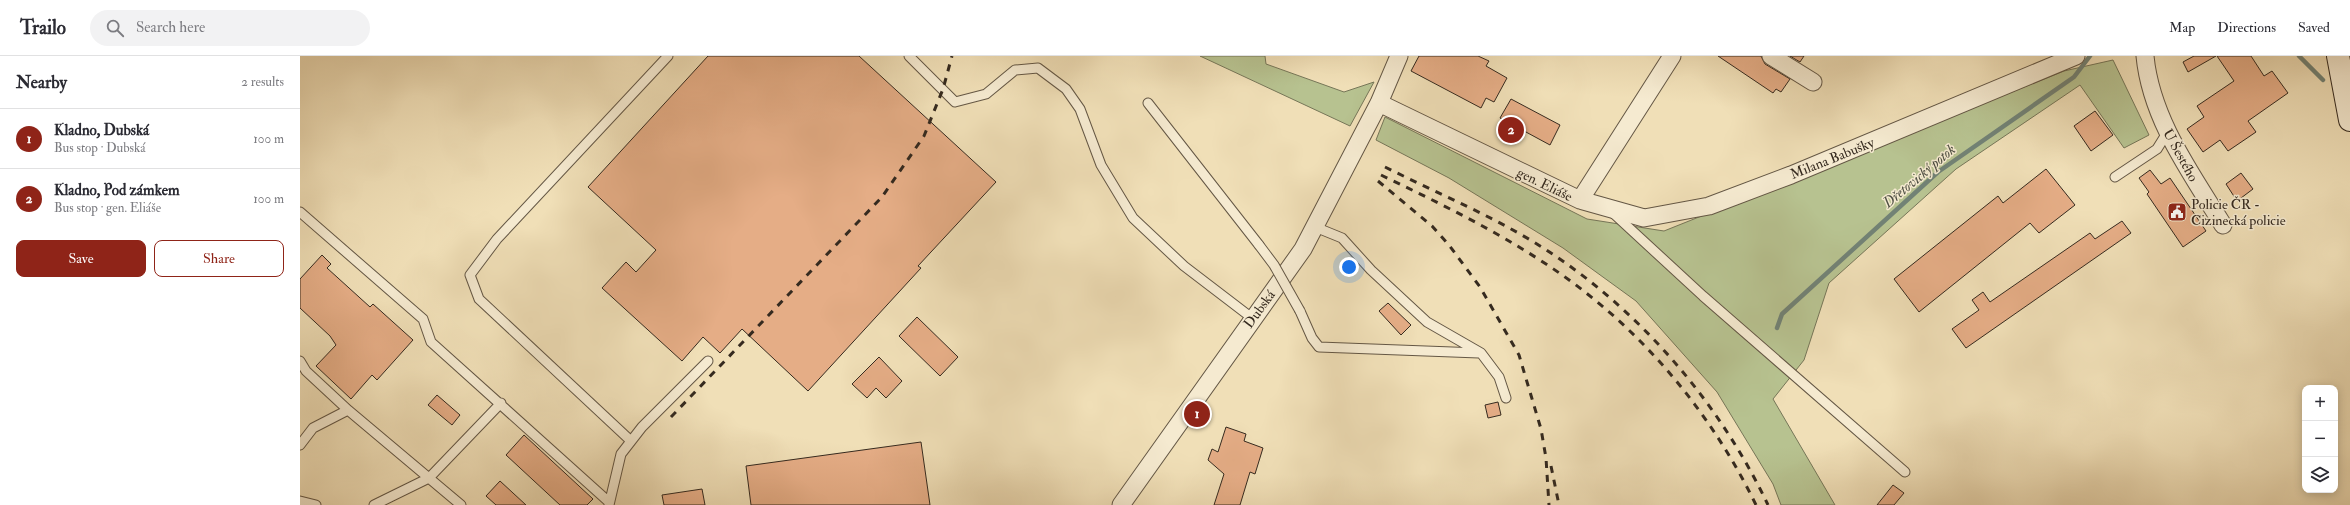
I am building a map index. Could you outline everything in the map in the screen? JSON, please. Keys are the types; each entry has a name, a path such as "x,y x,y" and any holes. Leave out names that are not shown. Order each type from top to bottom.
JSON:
{"main road":[{"path":"2338,56 2350,120"}],"street":[{"name":"Dubská","path":"1121,505 1252,318 1303,249 1379,102 1399,56"},
{"name":"gen. Eliáše","path":"1379,102 1580,200 1672,56"},
{"path":"1772,56 1814,82"},
{"name":"Milana Babušky","path":"1580,200 1644,218 1709,206 1791,174 2076,56"},
{"name":"U Šestého","path":"2145,56 2146,70 2167,133 2223,225"}],"lane":[{"path":"631,441 480,299 470,275 497,239 668,56"},
{"path":"909,56 955,102 986,94 1015,70 1038,68 1066,89 1080,109 1101,165 1133,218 1184,266 1252,318"},
{"path":"1148,104 1274,265 1300,311 1312,338 1319,347 1481,353"},
{"path":"2115,177 2158,149 2167,133"},
{"path":"1608,208 1703,296 1905,472"},
{"path":"300,212 423,319 431,342 501,403 609,504 621,454 642,427 708,361"},
{"path":"1315,227 1342,238 1371,270 1427,322 1481,353 1499,377 1506,398"},
{"path":"300,361 306,370 348,410 461,505"},
{"path":"374,505 429,478 501,403"},
{"path":"300,444 313,428 348,410"},
{"path":"300,501 316,505"}],"green space":[{"path":"1200,56 1265,56 1266,64 1344,92 1374,82 1350,126"},
{"path":"2113,60 2149,135 2124,148 2080,85 1956,169 1829,283 1804,360 1773,399 1835,505 1781,505 1773,484 1717,392 1636,301 1563,248 1449,178 1376,140 1385,117 1587,219 1664,231 2064,71"}],"building":[{"path":"708,56 859,56 996,182 918,266 921,268 808,391 742,329 720,353 703,337 682,361 602,288 626,262 636,272 656,250 588,187"},
{"path":"1419,56 1478,56 1489,61 1486,66 1507,78 1494,102 1486,98 1481,108 1411,71"},
{"path":"1718,56 1761,56 1765,64 1790,79 1781,92 1776,89 1773,93"},
{"path":"1790,56 1804,56 1800,62"},
{"path":"2194,56 2216,56 2188,72 2183,62"},
{"path":"2217,56 2251,56 2264,76 2272,71 2288,93 2248,121 2256,132 2228,151 2220,140 2203,152 2187,129 2204,117 2197,106 2234,81"},
{"path":"1511,99 1560,125 1550,145 1500,118"},
{"path":"2095,111 2113,135 2091,151 2074,126"},
{"path":"2046,169 2075,205 2039,233 2030,223 1919,312 1894,279 1998,196 2003,203"},
{"name":"Policie ČR - Cizinecká policie","path":"2150,170 2161,184 2170,178 2206,231 2183,247 2147,194 2149,192 2139,178"},
{"path":"2241,173 2253,189 2237,201 2226,184"},
{"path":"2122,221 2131,233 1966,348 1952,329 1979,310 1972,300 1983,292 1990,302 2090,233 2095,239"},
{"path":"322,255 331,264 327,268 370,307 373,304 413,340 377,380 372,375 351,399 316,366 336,345 330,336 300,308 300,279"},
{"path":"1388,303 1411,325 1401,335 1379,311"},
{"path":"917,317 958,357 940,376 899,336"},
{"path":"879,357 902,381 886,398 876,388 867,398 852,384"},
{"path":"437,395 460,415 452,425 428,405"},
{"path":"1498,402 1501,415 1488,418 1485,405"},
{"path":"1226,427 1246,434 1244,441 1263,448 1255,474 1250,472 1240,505 1214,505 1224,474 1208,460 1212,449 1218,452"},
{"path":"524,435 593,499 587,505 560,505 506,455"},
{"path":"921,442 930,505 751,505 746,466"},
{"path":"500,481 526,505 496,505 486,496"},
{"path":"1893,485 1904,493 1894,505 1877,505"},
{"path":"702,489 705,505 664,505 662,495"}],"waterway":[{"name":"Dřetovický potok","path":"1777,328 1782,314 1938,172 2074,77 2090,56"},
{"path":"2299,56 2323,80"}],"railway":[{"path":"671,417 882,197 924,136 943,89 952,56"},
{"path":"1385,167 1491,218 1532,241 1585,277 1617,304 1648,333 1703,397 1749,468 1768,505"},
{"path":"1381,175 1465,216 1526,251 1579,287 1610,313 1640,341 1667,370 1693,402 1737,469 1756,505"},
{"path":"1378,181 1432,226 1449,245 1480,287 1519,355 1541,429 1546,458 1549,505"},
{"path":"1551,466 1559,505"}],"place":[{"name":"Kladno, Pod zámkem","path":"1511,130"},
{"name":"Policie ČR - Cizinecká policie","path":"2177,212"},
{"name":"Kladno, Dubská","path":"1197,414"}]}
